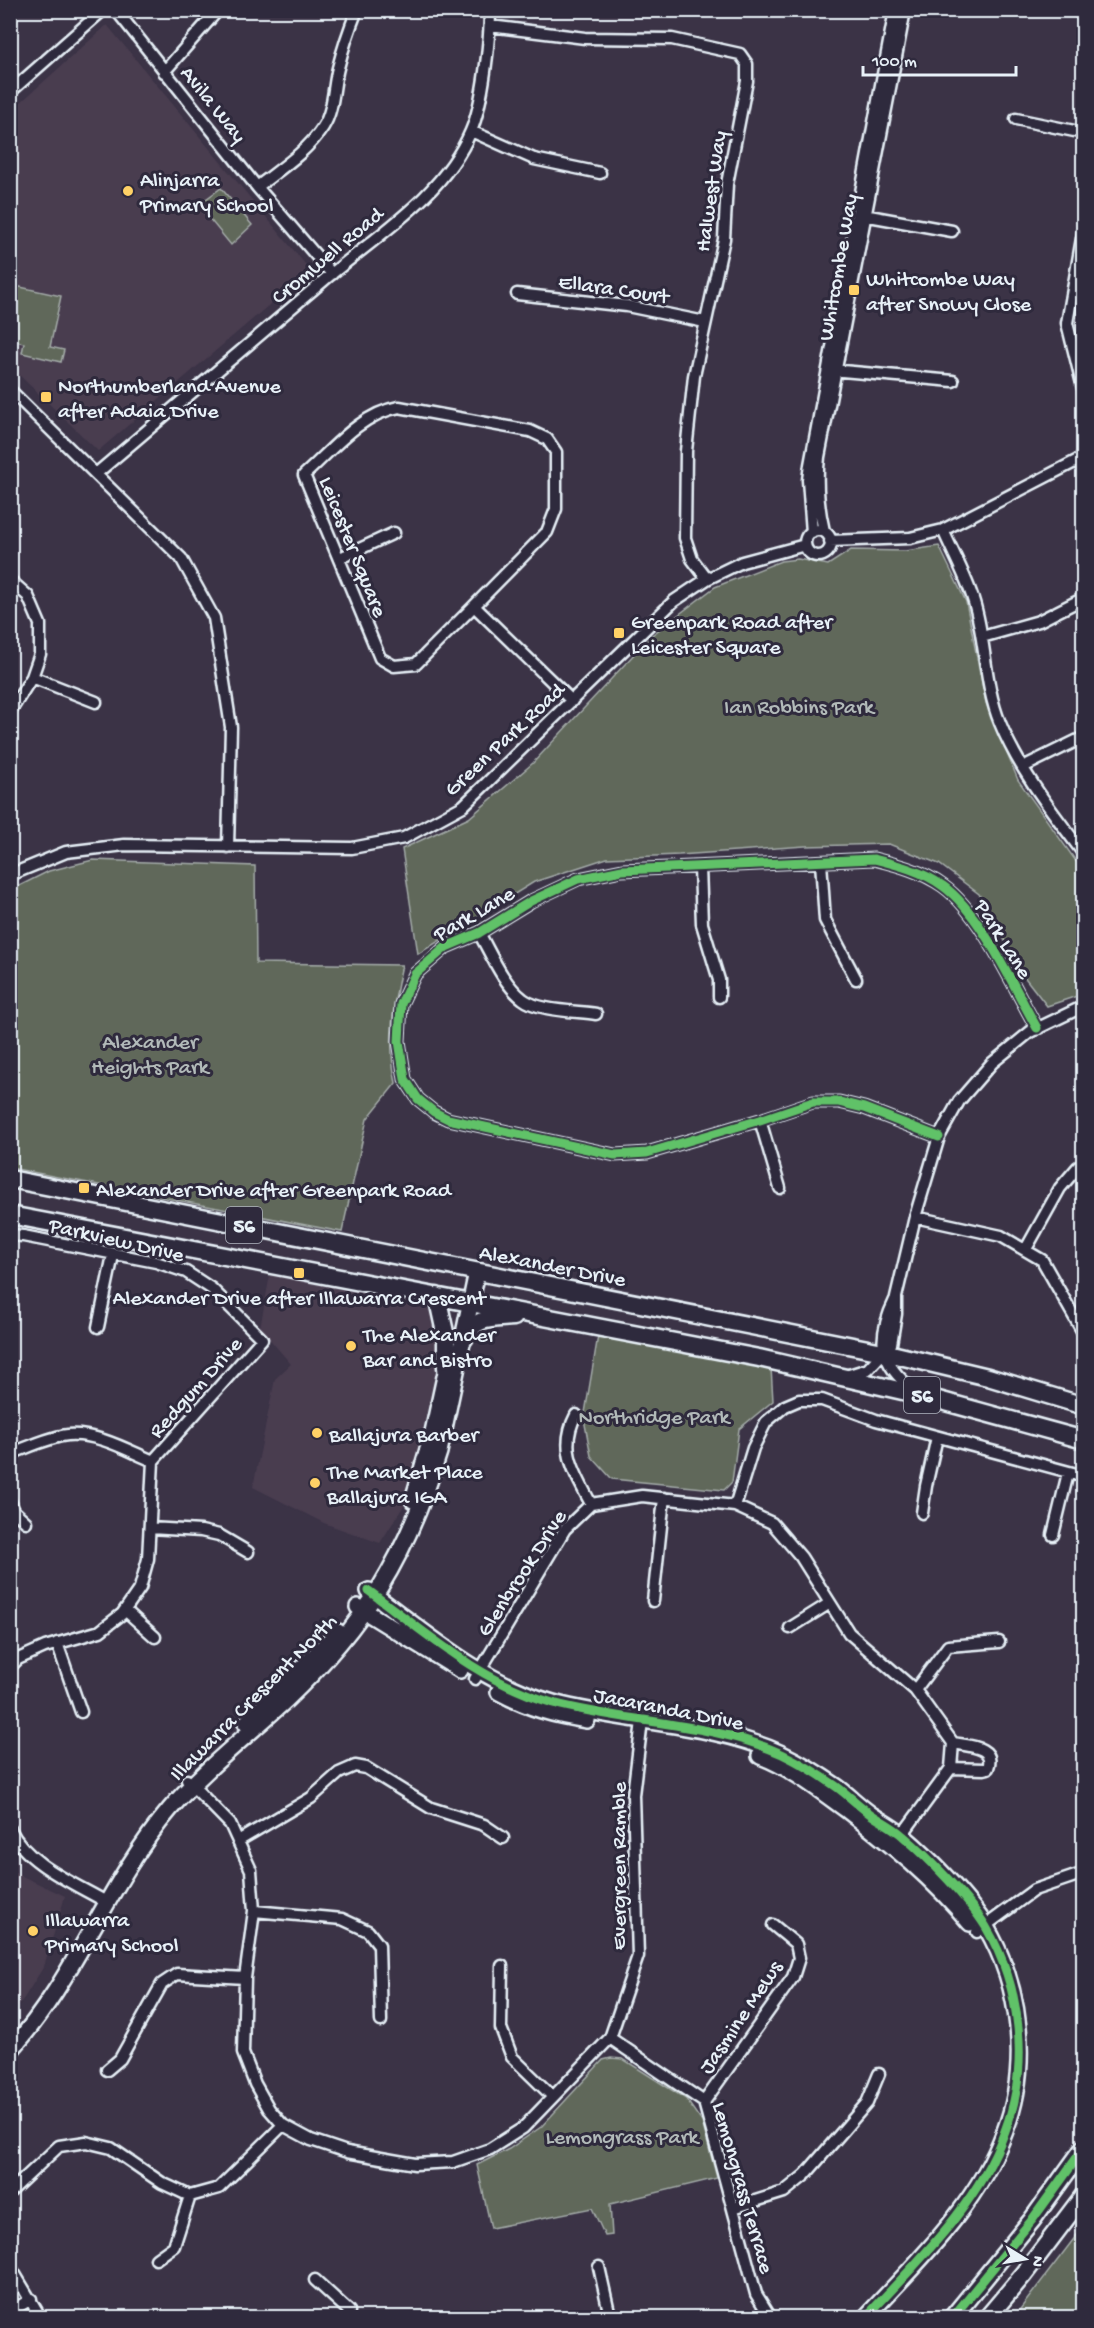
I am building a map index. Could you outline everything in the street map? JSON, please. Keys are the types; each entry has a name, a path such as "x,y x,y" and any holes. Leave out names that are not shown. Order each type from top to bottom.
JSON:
{"main road":[{"name":"Alexander Drive","path":"10,1179 883,1352 988,1377 1083,1406"},
{"name":"56","path":"10,1215 759,1358 920,1395 1083,1440"},
{"path":"437,1296 446,1337 446,1368"},
{"path":"464,1339 472,1324 480,1321 533,1315"},
{"path":"952,2318 1025,2229 1083,2148"},
{"path":"987,2318 1083,2195"}],"street":[{"path":"10,92 103,10"},
{"name":"Avila Way","path":"116,10 257,187 332,274"},
{"path":"164,72 218,10"},
{"path":"257,187 311,143 324,125 330,111 337,70 346,37 357,10"},
{"name":"Cromwell Road","path":"97,473 423,199 450,166 471,131 481,90 490,10"},
{"name":"Whitcombe Way","path":"830,541 818,532 817,478 832,370 895,10"},
{"name":"Whitcombe Way","path":"860,214 905,10"},
{"name":"Halwest Way","path":"490,26 585,39 672,39 740,54 747,64 747,81 727,184 724,239 694,376 686,451 685,538 692,559 707,579"},
{"path":"1016,119 1083,133"},
{"path":"471,131 534,159 600,173"},
{"path":"860,214 952,231"},
{"path":"1083,227 1067,323 1083,392"},
{"name":"Ellara Court","path":"517,294 627,306 705,322"},
{"path":"832,370 953,381"},
{"path":"10,390 181,558 214,618 231,727 228,848"},
{"name":"Leicester Square","path":"399,408 530,431 547,439 556,452 556,509 547,532 474,606 416,664 394,666 380,658 304,475 365,420 383,410 399,408"},
{"path":"818,532 808,536 805,545 808,552 820,556 829,549 830,541 910,538 943,530 1083,457"},
{"path":"943,530 974,601 982,637 987,680 999,722 1023,767 1083,854"},
{"path":"340,558 394,532"},
{"name":"Green Park Road","path":"10,875 66,852 124,845 352,848 404,838 463,806 674,600 707,579 742,562 805,545"},
{"path":"10,580 28,596 40,624 40,654 32,677 10,712"},
{"path":"982,637 1039,621 1083,598"},
{"path":"474,606 572,701"},
{"path":"32,677 96,702"},
{"path":"1023,767 1083,737"},
{"name":"Park Lane","path":"939,1137 864,1108 839,1102 813,1102 647,1154 615,1155 448,1119 434,1112 418,1099 405,1079 399,1041 400,1004 415,974 446,947 479,933 531,901 578,879 622,870 874,859 912,869 943,886 973,914 1037,1028"},
{"path":"821,862 825,920 856,979"},
{"path":"700,867 702,924 719,980 719,997"},
{"path":"479,933 509,984 523,999 537,1005 596,1014"},
{"path":"841,1377 868,1369 891,1344 896,1297 915,1217 939,1137 959,1101 992,1063 1037,1028 1083,1006"},
{"path":"760,1120 780,1188"},
{"path":"1026,1249 1060,1188 1078,1167"},
{"path":"915,1217 1001,1236 1042,1260 1079,1315 1083,1334"},
{"name":"Parkview Drive","path":"10,1235 156,1262 186,1272 212,1289 262,1339"},
{"path":"98,1326 113,1255"},
{"name":"Illawarra Crescent North","path":"373,1594 407,1518 433,1432 446,1368 466,1302 472,1271"},
{"name":"Illawarra Crescent North","path":"10,2041 25,2026 51,1989 104,1901 169,1809 190,1783 330,1656 399,1557 431,1479 447,1422 464,1339 466,1302"},
{"name":"Redgum Drive","path":"10,1667 18,1659 100,1631 125,1610 140,1588 148,1559 153,1461 262,1339"},
{"path":"883,1352 891,1370 920,1395"},
{"path":"735,1506 753,1448 766,1422 785,1406 798,1400 822,1400 876,1420 1083,1476"},
{"path":"576,1415 568,1437 569,1459 591,1504"},
{"path":"10,1454 70,1435 105,1440 153,1461"},
{"path":"922,1513 937,1437"},
{"path":"1053,1535 1068,1473"},
{"name":"Glenbrook Drive","path":"478,1675 565,1529 591,1504 642,1496 735,1506 772,1523 801,1557 849,1633 915,1690 953,1743"},
{"path":"653,1601 664,1498"},
{"path":"10,1501 14,1511 26,1522"},
{"path":"150,1528 201,1531 219,1536 248,1552"},
{"name":"Jacaranda Drive","path":"373,1594 478,1675 521,1704 553,1715 641,1725 737,1748 773,1761 898,1840 939,1889 981,1929 1001,1961 1016,2014 1019,2064 1008,2122 994,2154 957,2216 865,2318"},
{"path":"790,1628 830,1603"},
{"path":"125,1610 155,1637"},
{"name":"Jacaranda Drive","path":"361,1610 478,1675"},
{"path":"915,1690 948,1646 999,1642"},
{"path":"57,1644 81,1713"},
{"name":"Evergreen Ramble","path":"190,1783 230,1824 250,1870 254,1911 245,1978 243,2054 264,2101 283,2125 311,2140 347,2152 415,2164 453,2162 490,2150 523,2128 610,2038 638,1956 633,1795 641,1725"},
{"path":"898,1840 951,1768 953,1743 983,1749 988,1753 991,1761 988,1768 984,1769 951,1768"},
{"path":"238,1841 311,1798 339,1773 355,1766 366,1768 431,1808 484,1825 503,1838"},
{"path":"10,1829 16,1840 42,1864 104,1901"},
{"path":"981,1929 1034,1890 1083,1873"},
{"name":"Illawarra Crescent North","path":"10,2051 54,1996 104,1901"},
{"path":"254,1911 342,1919 368,1931 380,1945 381,2021"},
{"name":"Jasmine Mews","path":"704,2102 793,1977 799,1958 796,1944 773,1925"},
{"name":"Jacaranda Drive","path":"853,2318 921,2247 954,2206 990,2146 1005,2104 1012,2055 1009,2013 981,1929"},
{"path":"502,1966 501,2028 512,2056 552,2096"},
{"path":"107,2070 120,2059 162,1984 177,1974 245,1978"},
{"name":"Lemongrass Terrace","path":"610,2038 704,2102 756,2294 771,2318"},
{"path":"733,2208 784,2192 805,2175 867,2103 879,2074"},
{"path":"10,2192 59,2146 86,2142 111,2148 162,2183 190,2196 219,2188 283,2125"},
{"path":"156,2259 174,2246 190,2196"},
{"path":"10,2266 41,2318"},
{"path":"599,2267 610,2316 608,2318"},
{"path":"315,2280 349,2312 348,2318"},
{"path":"10,2312 31,2299"}],"shaded area":[{"name":"Alinjarra Primary School","path":"107,25 310,270 98,451 11,367 10,112"},
{"path":"270,1275 425,1305 439,1324 440,1342 433,1385 413,1474 403,1507 380,1543 324,1523 253,1487 275,1379 291,1364 260,1328"},
{"name":"Illawarra Primary School","path":"11,1871 65,1896 44,1966 11,2015"}],"green space":[{"path":"221,188 252,225 231,245 198,205"},
{"path":"11,285 61,296 50,347 64,350 61,362 22,353 24,343 11,340"},
{"name":"Ian Robbins Park","path":"939,546 966,602 986,703 1018,780 1083,871 1083,994 1047,1006 1026,979 979,894 939,864 889,844 805,846 607,858 534,882 418,954 402,849 469,818 533,763 652,635 715,587 781,561 798,559 828,565 851,550 905,551"},
{"name":"Alexander Heights Park","path":"93,860 255,866 256,963 402,965 392,1024 393,1068 396,1083 367,1119 342,1232 11,1168 11,890 49,871"},
{"name":"Northridge Park","path":"598,1336 771,1368 773,1401 739,1429 732,1482 724,1490 612,1479 591,1456 584,1419"},
{"name":"Lemongrass Park","path":"623,2059 686,2099 702,2122 717,2178 610,2204 612,2235 605,2236 592,2208 491,2228 477,2165 509,2149 541,2127 603,2060"},
{"path":"1083,2227 1083,2317 1014,2317"}],"cycle path":[{"path":"939,1137 864,1108 839,1102 813,1102 647,1153 615,1155 448,1119 434,1112 418,1099 405,1079 399,1041 401,1004 415,974 446,947 479,933 531,901 578,879 622,870 874,859 927,876 957,898 995,951 1037,1028"},
{"path":"369,1591 456,1656 502,1683 527,1694 581,1710 727,1735 755,1743 796,1761 837,1787 869,1813 903,1836 948,1879 979,1916 998,1950 1014,2001 1019,2054 1013,2106 993,2158 963,2208 945,2231 865,2318"},
{"path":"952,2318 1032,2220 1084,2148"}],"place":[{"name":"Alinjarra Primary School","path":"128,191"},
{"name":"Whitcombe Way after Snowy Close","path":"854,290"},
{"name":"Northumberland Avenue after Adaia Drive","path":"46,397"},
{"name":"Greenpark Road after Leicester Square","path":"619,633"},
{"name":"Alexander Drive after Greenpark Road","path":"84,1188"},
{"name":"Alexander Drive after Illawarra Crescent","path":"299,1273"},
{"name":"The Alexander Bar and Bistro","path":"351,1346"},
{"name":"Ballajura Barber","path":"317,1433"},
{"name":"The Market Place Ballajura IGA","path":"315,1483"},
{"name":"Illawarra Primary School","path":"33,1931"}]}
